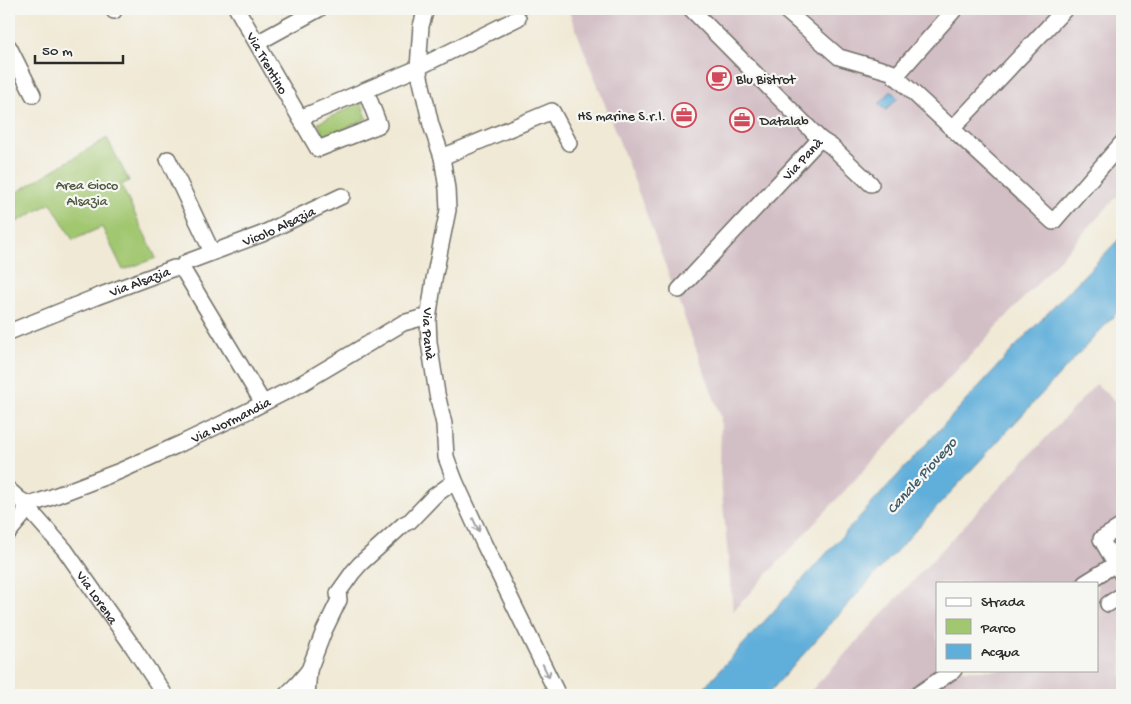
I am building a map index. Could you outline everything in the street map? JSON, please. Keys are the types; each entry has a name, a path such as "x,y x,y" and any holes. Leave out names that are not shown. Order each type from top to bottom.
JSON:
{"street":[{"name":"Via Trentino","path":"237,9 318,149 378,125 366,91"},
{"path":"256,43 319,9"},
{"name":"Via Panà","path":"426,9 421,26 418,68 431,125 442,156 448,210 428,320 428,342 444,424 446,457 484,544 558,695"},
{"name":"Via Panà","path":"679,290 820,139 691,9"},
{"path":"784,9 839,58 893,74 1053,222 1122,143"},
{"path":"893,74 956,9"},
{"path":"952,129 1064,9"},
{"path":"300,118 418,68 518,18"},
{"path":"9,46 33,95"},
{"path":"442,156 552,111 569,143"},
{"path":"820,139 831,146 871,184"},
{"path":"168,158 212,252"},
{"name":"Vicolo Alsazia","path":"181,269 187,262 262,234 342,196"},
{"name":"Via Alsazia","path":"9,332 174,268 181,269 186,273 263,403"},
{"name":"Via Normandia","path":"26,503 38,502 120,471 182,443 299,385 403,323 422,318 428,320"},
{"path":"307,695 309,670 324,631 339,600 338,593 353,572 404,524 410,521 434,496 455,481"},
{"name":"Via Lorena","path":"9,490 26,503 65,550 165,695"},
{"path":"9,532 24,514 26,503"},
{"path":"1087,582 1120,566 1101,539 1122,526"},
{"path":"1108,604 1122,595"},
{"path":"286,695 309,670"},
{"path":"917,695 951,672"}],"shaded area":[{"path":"568,9 1122,9 1122,191 733,611 720,471 721,417 631,172"},
{"path":"1096,384 1122,408 1122,695 807,695"}],"green space":[{"path":"361,102 367,118 325,138 318,123"},
{"name":"Area Gioco Alsazia","path":"107,138 129,181 121,185 156,258 123,270 102,227 73,240 51,203 9,226 9,197"}],"water":[{"path":"891,91 898,98 886,110 879,104"},
{"name":"Canale Piovego","path":"1122,236 1122,307 877,572 767,695 697,695 1015,347"}],"place":[{"name":"Blu Bistrot","path":"719,78"},
{"name":"HS marine S.r.l.","path":"684,115"},
{"name":"Datalab","path":"742,120"}]}
